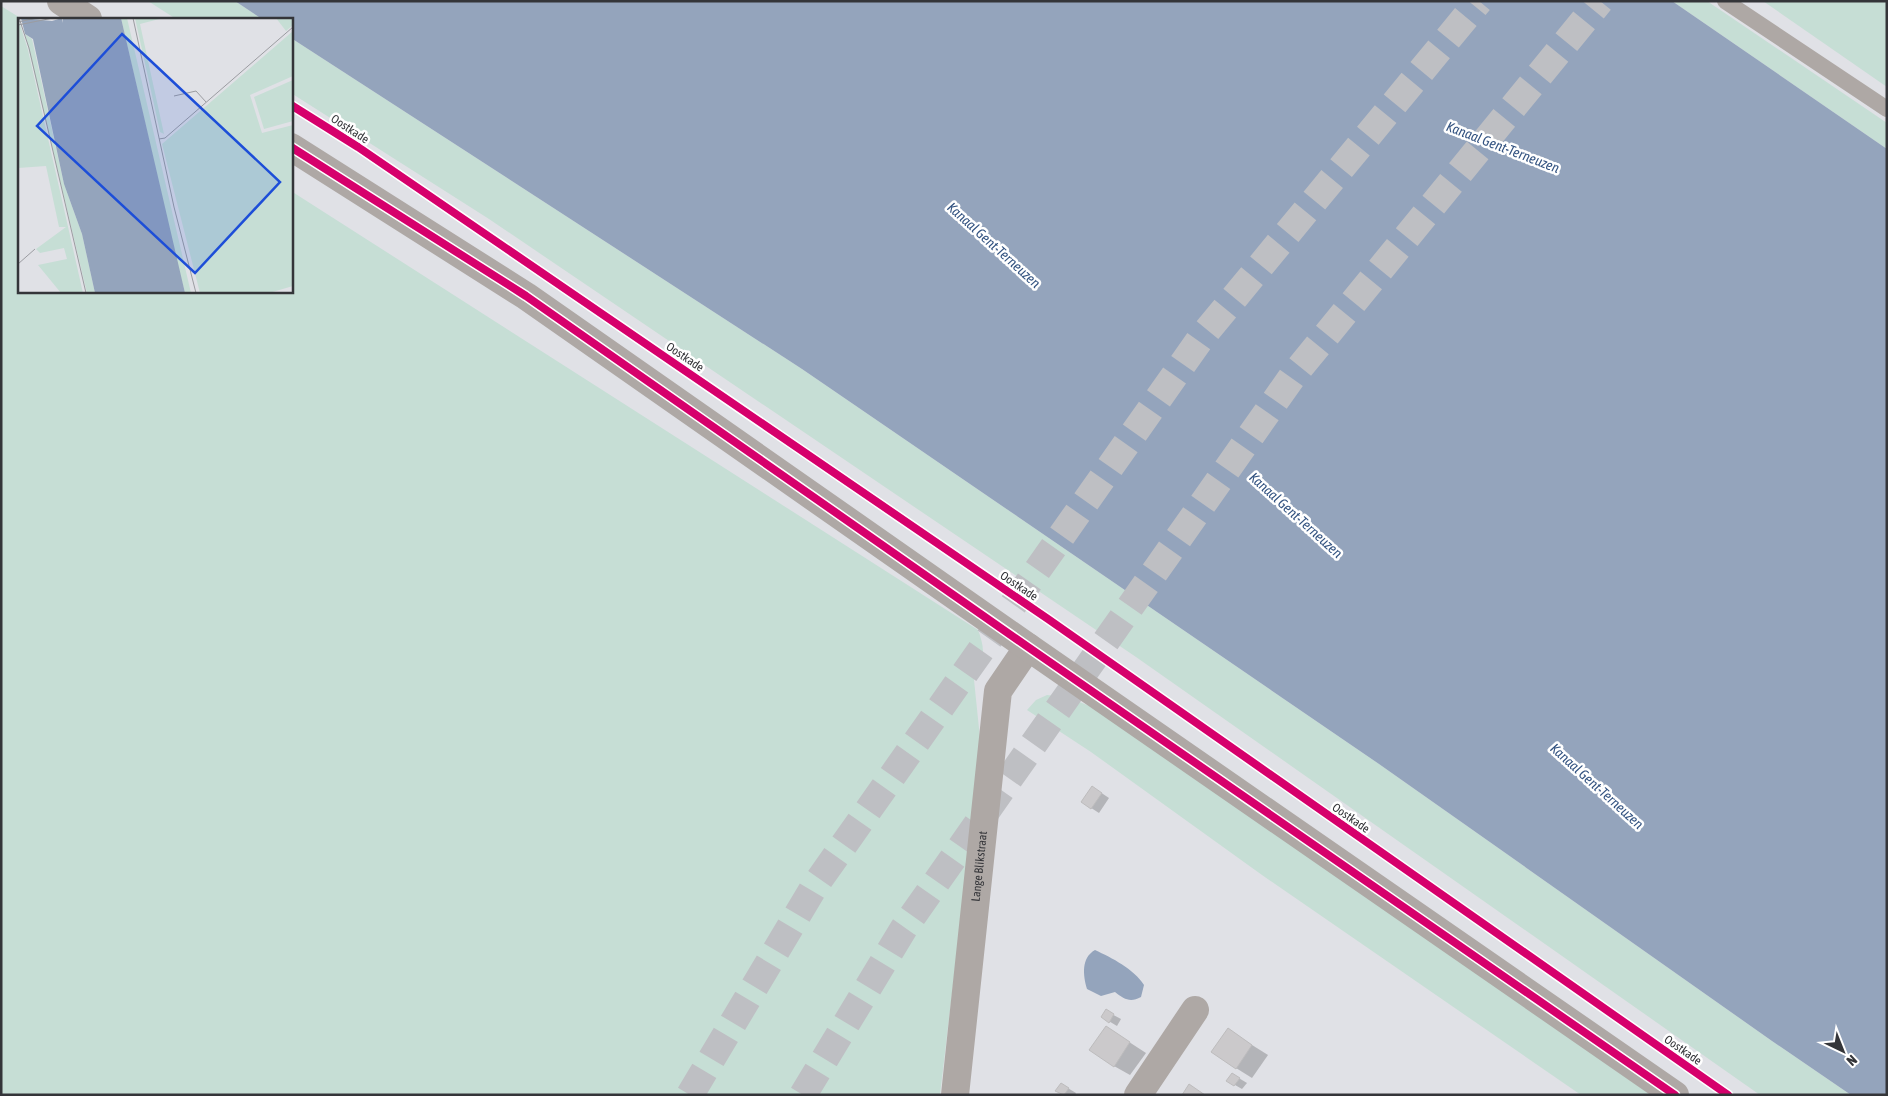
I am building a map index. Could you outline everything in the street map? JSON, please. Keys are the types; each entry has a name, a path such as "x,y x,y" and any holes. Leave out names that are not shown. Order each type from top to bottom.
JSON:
{"street":[{"path":"61,1 86,18"},
{"path":"292,148 526,296 1028,647 1675,1095"},
{"name":"Lange Blikstraat","path":"955,1095 998,691 1028,647"},
{"path":"1138,1095 1195,1010"}],"lane":[{"path":"1726,1 1887,109"}],"green space":[{"path":"148,1 235,1 260,18 174,18"},
{"path":"1672,1 1707,1 1887,123 1887,149"},
{"path":"1763,1 1887,1 1887,87"},
{"path":"1,6 20,18 18,18 18,292 292,292 292,192 978,630 983,651 981,662 973,670 981,748 940,1095 1,1095"},
{"path":"292,39 802,369 1379,764 1851,1095 1760,1095 1136,657 489,219 292,94"},
{"path":"1047,695 1067,697 1107,713 1651,1095 1581,1095 1262,875 1091,752 1027,710 1036,700"}],"water":[{"name":"Kanaal Gent-Terneuzen","path":"235,1 1672,1 1887,149 1887,1095 1851,1095 1379,764 802,369 292,39 292,18 260,18"},
{"path":"1095,950 1129,969 1140,979 1144,985 1141,997 1134,1000 1127,999 1115,992 1101,996 1087,989 1084,973 1085,962 1090,953"}],"building":[{"path":"1092,786 1102,793 1091,809 1081,802"},
{"path":"1106,1009 1114,1014 1109,1023 1101,1017"},
{"path":"1106,1026 1130,1042 1114,1067 1089,1050"},
{"path":"1228,1028 1252,1045 1236,1069 1211,1052"},
{"path":"1232,1073 1240,1078 1234,1086 1226,1081"},
{"path":"1061,1083 1069,1088 1064,1095 1055,1091"},
{"path":"1189,1084 1205,1095 1182,1095"}],"tunnel":[{"path":"690,1095 814,887 1201,338 1479,1"},
{"path":"803,1095 904,928 1292,377 1600,1"}],"cycle path":[{"name":"Oostkade","path":"292,106 358,147 1048,619 1728,1095"},
{"path":"292,148 526,296 1028,647 1675,1095"}]}
